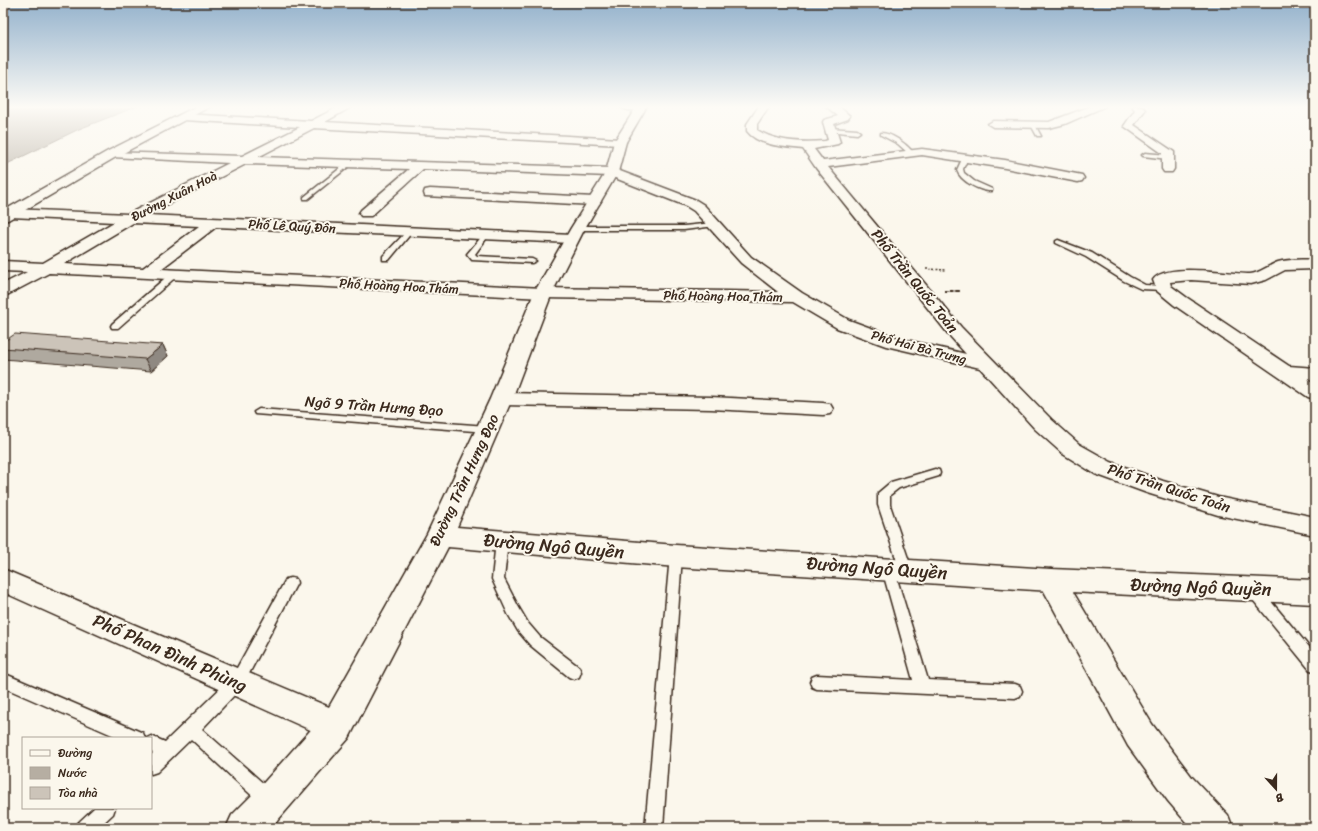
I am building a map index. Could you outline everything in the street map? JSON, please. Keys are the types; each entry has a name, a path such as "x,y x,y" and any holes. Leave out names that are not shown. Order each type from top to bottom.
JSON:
{"street":[{"path":"7,215 130,145"},
{"name":"Đường Xuân Hoà","path":"3,291 45,269 131,218 276,145"},
{"name":"Đường Trần Hưng Đạo","path":"245,828 271,802 337,726 440,536 501,399 543,293 575,234 612,172 619,145"},
{"name":"Phố Trần Quốc Toản","path":"806,145 820,165 955,331 1043,424 1071,449 1103,468 1155,487 1218,506 1315,526"},
{"path":"1158,145 1168,152 1168,169"},
{"path":"820,165 910,152 922,152 1078,178"},
{"name":"Phố Hai Bà Trưng","path":"112,154 612,172 691,203 700,208 713,225 746,260 796,298 843,324 892,342 985,364"},
{"path":"366,213 420,166"},
{"path":"430,193 594,201"},
{"name":"Phố Lê Quý Đôn","path":"7,215 131,218 486,235 575,234"},
{"path":"145,274 212,222"},
{"name":"Phố Hoàng Hoa Thám","path":"3,266 543,293 796,298"},
{"path":"1312,266 1282,266 1260,277 1251,279 1183,275 1166,277 1161,280 1163,288 1315,394"},
{"path":"1284,372 1315,374"},
{"path":"501,399 711,403 823,409"},
{"name":"Đường Ngô Quyền","path":"440,536 676,556 1051,580 1315,592"},
{"name":"Phố Phan Đình Phùng","path":"3,580 337,726"},
{"path":"1051,580 1140,735 1180,789 1215,828"}],"lane":[{"path":"902,145 910,152"},
{"path":"1145,155 1168,157"},
{"path":"965,158 960,170 962,175 971,182 990,190"},
{"path":"306,198 350,163"},
{"path":"575,234 713,225"},
{"path":"386,258 410,231"},
{"path":"486,235 471,254 475,258 532,261"},
{"path":"1058,242 1089,255 1127,279 1144,287 1163,288"},
{"path":"115,326 174,275"},
{"name":"Ngõ 9 Trần Hưng Đạo","path":"259,412 487,429"},
{"path":"922,686 884,505 884,493 895,485 935,473"},
{"path":"502,541 498,579 513,610 523,627 535,641 574,672"},
{"path":"654,828 676,556"},
{"path":"152,765 191,729 237,682 291,583"},
{"path":"1253,589 1315,665"},
{"path":"3,680 134,737"},
{"path":"817,682 1015,691"},
{"path":"191,729 271,802"},
{"path":"152,744 167,751"},
{"path":"85,828 106,809"}],"water":[{"path":"3,145 47,145 3,166"}],"building":[{"path":"15,334 163,345 145,359 3,348 3,342"}]}
